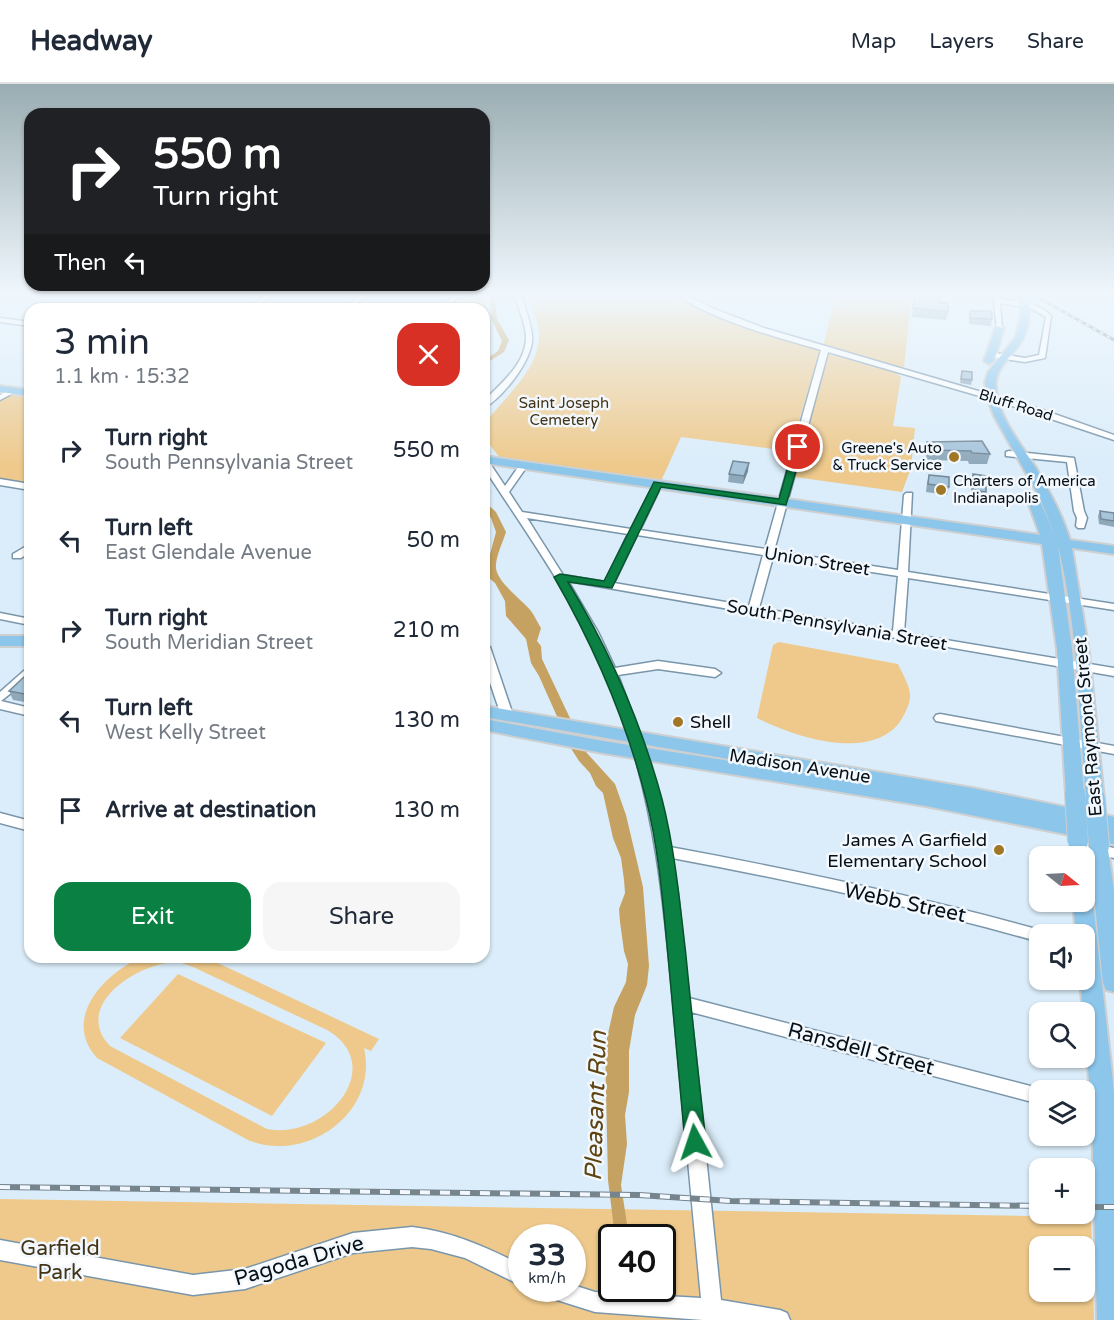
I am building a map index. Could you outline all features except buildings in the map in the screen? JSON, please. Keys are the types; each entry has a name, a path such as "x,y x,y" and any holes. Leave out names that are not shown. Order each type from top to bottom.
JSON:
{"main road":[{"path":"996,351 990,386 991,398 1014,454"},
{"path":"1004,351 980,376 980,394 1014,454"},
{"path":"0,389 24,392"},
{"name":"East Raymond Street","path":"1014,454 1057,522 1057,542 1067,600 1084,667 1095,799 1107,846 1099,949 1107,1079 1101,1112 1111,1320"},
{"path":"490,461 1114,550"},
{"name":"East Raymond Street","path":"1067,600 1067,664 1078,846"},
{"path":"0,631 24,630"},
{"path":"0,641 24,641"},
{"name":"Madison Avenue","path":"490,712 507,715 544,728"},
{"name":"Madison Avenue","path":"490,724 544,728 600,739 963,793 1114,824"},
{"name":"Madison Avenue","path":"639,745 926,799 1107,846"},
{"name":"East Raymond Street","path":"1086,912 1114,983"}],"street":[{"path":"490,399 519,366 527,351"},
{"path":"753,610 825,351"},
{"name":"Bluff Road","path":"831,351 1050,414 1114,438"},
{"path":"996,357 1029,360 1043,356 1044,351"},
{"path":"0,398 13,391"},
{"path":"1014,454 1071,460 1082,518 1081,526"},
{"path":"505,492 524,465"},
{"path":"490,469 560,577 611,672 639,745 655,801 664,851 682,1003 712,1314"},
{"path":"0,482 24,486"},
{"path":"608,585 658,484"},
{"path":"898,635 909,495"},
{"name":"Union Street","path":"519,514 1114,607"},
{"path":"17,556 24,551"},
{"name":"South Pennsylvania Street","path":"560,577 1114,672"},
{"path":"0,616 24,621"},
{"path":"490,665 507,715"},
{"path":"611,672 658,665 715,673"},
{"path":"0,698 24,677"},
{"path":"0,705 24,711"},
{"path":"940,718 1114,750"},
{"path":"0,818 24,824"},
{"name":"Webb Street","path":"664,851 761,869 976,918 1029,933"},
{"name":"Ransdell Street","path":"682,1003 1029,1093"},
{"name":"Pagoda Drive","path":"0,1250 193,1285 245,1279 353,1243 412,1237 444,1242 468,1249 508,1269"},
{"path":"586,1299 595,1302 686,1307 712,1314 780,1320"}],"green space":[{"name":"Saint Joseph Cemetery","path":"536,351 820,351 790,451 681,437 661,481 500,458 490,445 490,417 520,381"},
{"path":"836,351 906,351 904,367 898,369"},
{"path":"828,354 896,373 901,377 893,426 915,428 911,468 902,492 795,477"},
{"path":"13,393 24,395 24,484 0,480 0,400"},
{"path":"779,642 898,664 910,694 901,720 885,735 869,741 850,743 810,738 757,718 773,645"},
{"path":"130,963 171,963 146,969 130,977 115,988 104,1001 99,1015 100,1031 110,1046 267,1129 289,1130 310,1124 328,1112 342,1098 351,1080 352,1062 345,1045 327,1030 182,963 218,963 379,1039 371,1051 364,1048 366,1072 360,1093 349,1112 333,1127 314,1139 293,1145 270,1146 248,1140 97,1058 87,1043 84,1028 86,1013 102,985"},
{"path":"178,974 326,1043 272,1116 120,1038"},
{"name":"Garfield Park","path":"0,1199 1029,1216 1029,1224 1091,1224 1092,1236 1029,1236 1029,1302 1093,1302 1094,1320 0,1320"}],"shaded area":[{"path":"498,351 505,351 490,361 490,357"},
{"name":"Pleasant Run","path":"490,506 496,512 506,532 497,560 497,573 535,617 541,628 537,641 541,646 542,659 586,752 615,784 626,815 643,887 649,966 647,985 635,1015 629,1051 629,1092 625,1115 627,1144 621,1185 627,1224 613,1224 608,1180 605,1047 614,1007 626,982 628,964 624,951 619,909 625,893 621,858 613,838 603,793 572,750 531,663 526,639 506,616 505,601 495,583 490,579 490,554 496,532 490,517"}],"railway":[{"path":"0,1187 639,1195 731,1201 1029,1206"},
{"path":"1095,1207 1114,1207"}],"place":[{"name":"Greene's Auto & Truck Service","path":"954,457"},
{"name":"Charters of America Indianapolis","path":"941,490"},
{"name":"Shell","path":"678,722"},
{"name":"James A Garfield Elementary School","path":"999,850"}],"route":[{"path":"695,1142 671,894 655,801 637,738 611,672 593,634 560,577 608,585 658,484 783,502 798,447"}]}
